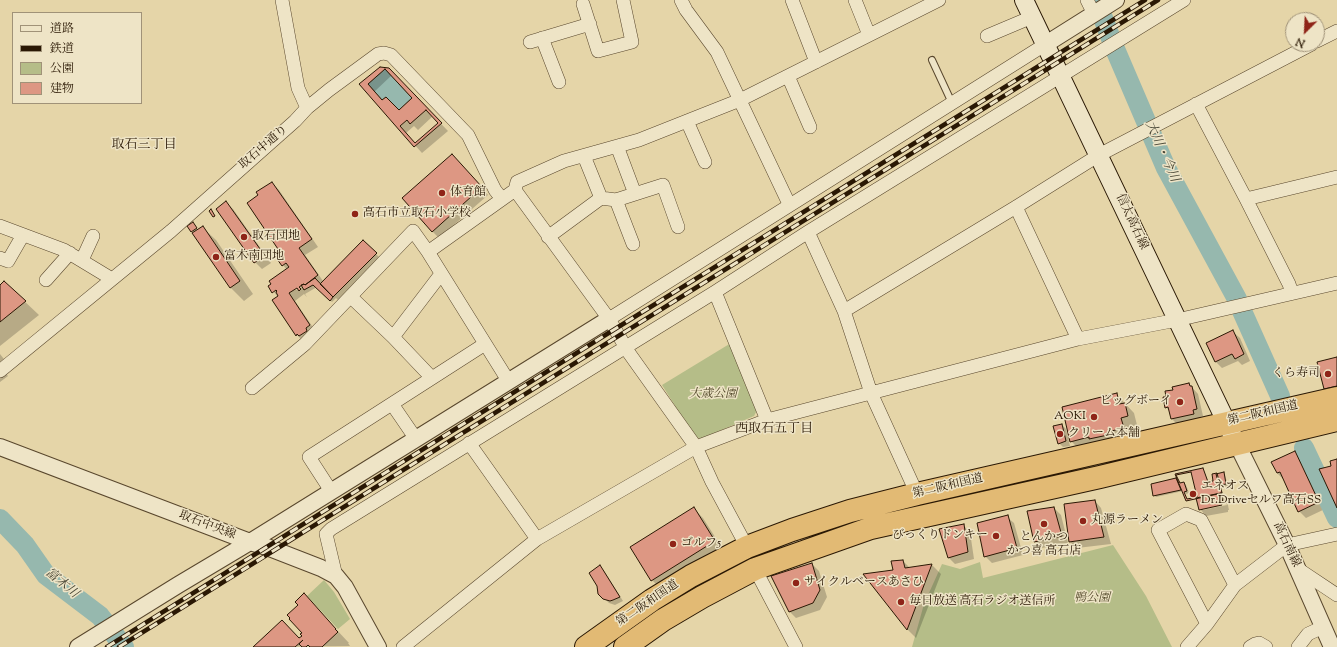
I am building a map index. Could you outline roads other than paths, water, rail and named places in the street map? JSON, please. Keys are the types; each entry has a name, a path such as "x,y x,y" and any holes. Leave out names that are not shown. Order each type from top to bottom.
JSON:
{"highway":[{"name":"第二阪和国道","path":"586,647 652,600 691,576 747,547 792,530 850,511 917,494 1337,398"},
{"name":"第二阪和国道","path":"625,647 663,620 702,597 755,569 871,528 1093,478 1337,420"}],"main road":[{"name":"信太高石線","path":"1024,0 1237,444"}],"street":[{"path":"282,0 298,88 308,108"},
{"path":"583,4 598,51 632,42 623,0"},
{"path":"682,0 686,10 717,52 789,204"},
{"path":"792,0 816,62"},
{"path":"855,0 869,35"},
{"path":"428,252 515,190 517,182 564,161 639,140 740,100 939,0"},
{"path":"336,576 326,534 330,529 715,292 808,232 1184,0"},
{"path":"78,647 509,382 789,204 1046,44 1100,6"},
{"path":"987,36 1032,17"},
{"path":"560,82 536,40 590,24"},
{"path":"1325,37 1337,31"},
{"path":"844,311 1016,208 1099,155 1297,52"},
{"name":"取石中通り","path":"0,371 171,231 329,90 378,54 384,53 391,55 468,135 495,190 502,200"},
{"path":"788,76 810,127"},
{"path":"1196,104 1246,199 1289,284 1292,293"},
{"path":"687,121 705,162"},
{"path":"617,146 635,194"},
{"path":"584,156 601,198"},
{"path":"1246,199 1337,177"},
{"path":"548,237 601,198 616,200 663,184 678,227"},
{"path":"515,190 609,319 629,353 696,447 712,482 747,547"},
{"path":"616,200 633,244"},
{"path":"1016,208 1078,339"},
{"path":"0,226 70,253 112,279"},
{"path":"252,388 305,344 413,231 428,252 509,382"},
{"path":"808,232 844,311 871,393 917,494"},
{"path":"0,258 8,261 23,234"},
{"path":"82,260 93,236"},
{"path":"46,280 70,253"},
{"path":"393,337 441,274"},
{"path":"403,647 537,539 696,447 767,420 1078,339 1177,320 1337,283"},
{"path":"715,292 767,420"},
{"path":"350,296 393,337 432,378"},
{"path":"331,491 309,458 485,344"},
{"path":"392,404 416,439"},
{"path":"469,443 537,539"},
{"name":"高石南線","path":"1237,444 1298,568 1332,647"},
{"name":"取石中央線","path":"0,447 322,568 336,576 345,587 378,647"},
{"path":"1207,624 1158,530 1186,514 1201,520 1235,585"},
{"path":"1187,647 1207,624 1235,585 1287,545 1337,534"},
{"path":"1298,568 1337,595"},
{"path":"755,569 796,647"},
{"path":"1298,647 1308,634 1323,627"},
{"path":"1250,647 1260,643 1266,647"}],"lane":[{"path":"932,60 952,103"}],"water":[{"path":"385,69 412,98 399,110 386,97 382,100 368,84"}],"waterway":[{"name":"大川・今川","path":"1096,0 1115,49 1166,168 1237,299"},
{"name":"大川・今川","path":"1242,311 1280,396"},
{"name":"大川・今川","path":"1304,448 1337,518"},
{"name":"富木川","path":"0,519 25,545 46,575 100,616 124,647"}],"railway":[{"path":"107,647 1145,0"},
{"path":"119,647 1158,0"}],"place":[{"name":"体育館","path":"442,193"},
{"name":"高石市立取石小学校","path":"355,214"},
{"name":"取石団地","path":"244,237"},
{"name":"富木南団地","path":"216,257"},
{"name":"くら寿司","path":"1328,374"},
{"name":"ビッグボーイ","path":"1180,402"},
{"name":"AOKI","path":"1094,417"},
{"name":"クリーム本舗","path":"1060,434"},
{"name":"エネオス Dr.Driveセルフ高石SS","path":"1193,494"},
{"name":"丸源ラーメン","path":"1083,521"},
{"name":"とんかつ かつ喜 高石店","path":"1044,524"},
{"name":"びっくりドンキー","path":"996,536"},
{"name":"ゴルフ5","path":"673,544"},
{"name":"サイクルベースあさひ","path":"796,583"},
{"name":"毎日放送 高石ラジオ送信所","path":"901,602"}],"district":[{"name":"取石三丁目","path":"144,146"},
{"name":"西取石五丁目","path":"774,430"}],"park label":[{"name":"大歳公園","path":"713,395"},
{"name":"鴨公園","path":"1092,599"}]}
